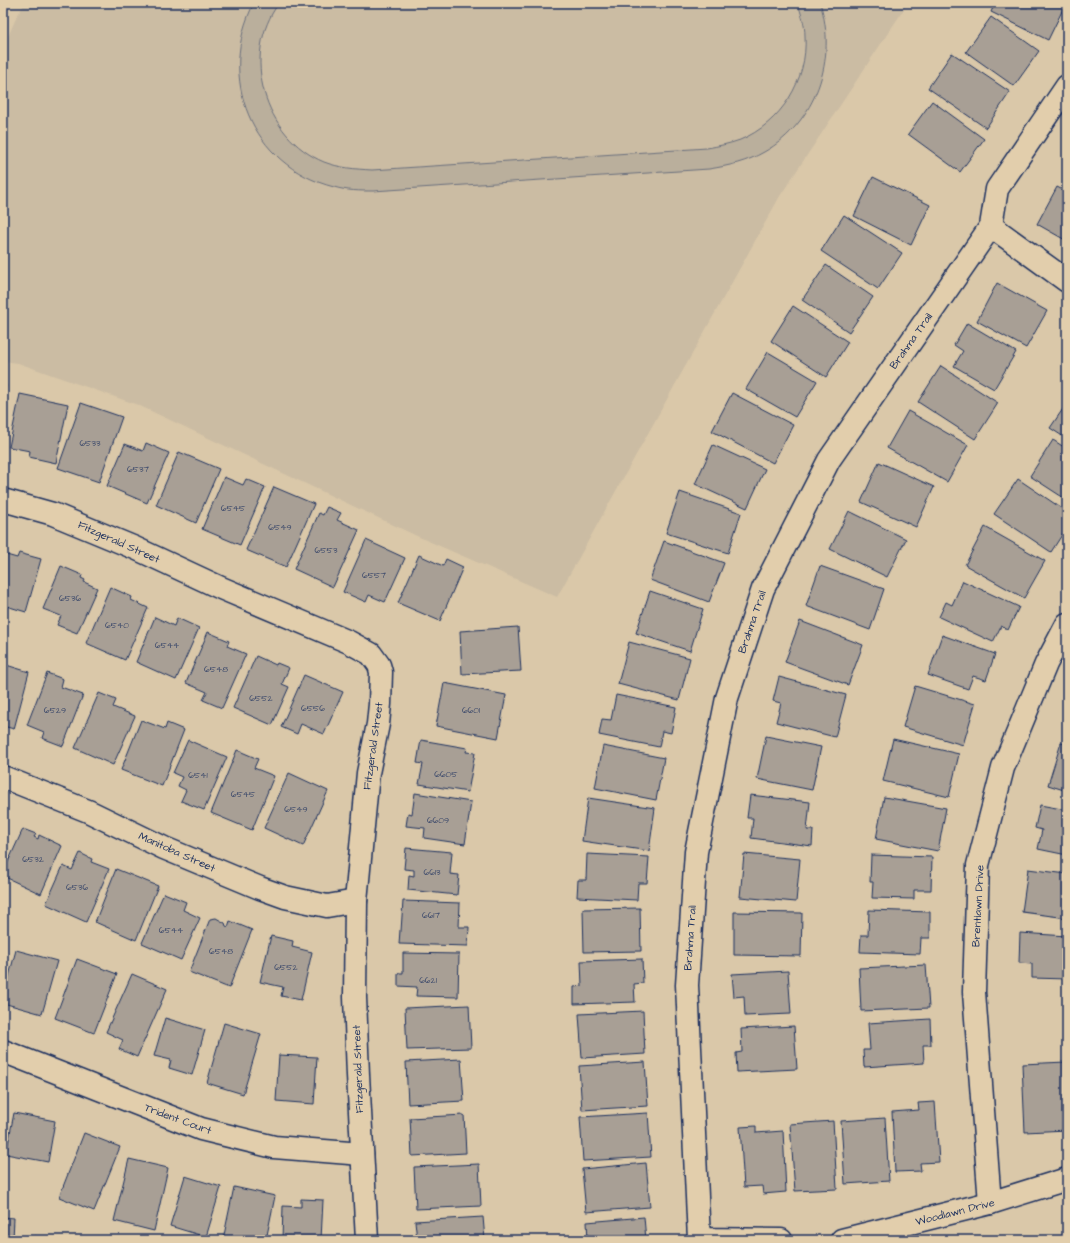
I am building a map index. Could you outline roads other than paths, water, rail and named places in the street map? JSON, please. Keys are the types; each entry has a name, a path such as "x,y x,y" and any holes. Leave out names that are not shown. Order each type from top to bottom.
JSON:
{"street":[{"name":"Brahma Trail","path":"781,1240 699,1239 687,985 696,852 727,698 763,589 829,460 991,226 997,189 1067,86"},
{"path":"991,226 1067,281"},
{"name":"Fitzgerald Street","path":"3,500 53,514 135,548 221,588 349,642 371,654 379,665 381,672 378,724 368,773 356,901 355,997 367,1240"},
{"name":"Brentlawn Drive","path":"990,1203 974,992 978,865 1003,768 1046,664 1067,624"},
{"name":"Manitoba Street","path":"3,777 88,811 164,848 285,897 327,906 356,901"},
{"name":"Trident Court","path":"3,1050 201,1129 274,1147 362,1154"},
{"name":"Woodlawn Drive","path":"842,1240 990,1203 1067,1179"}]}
